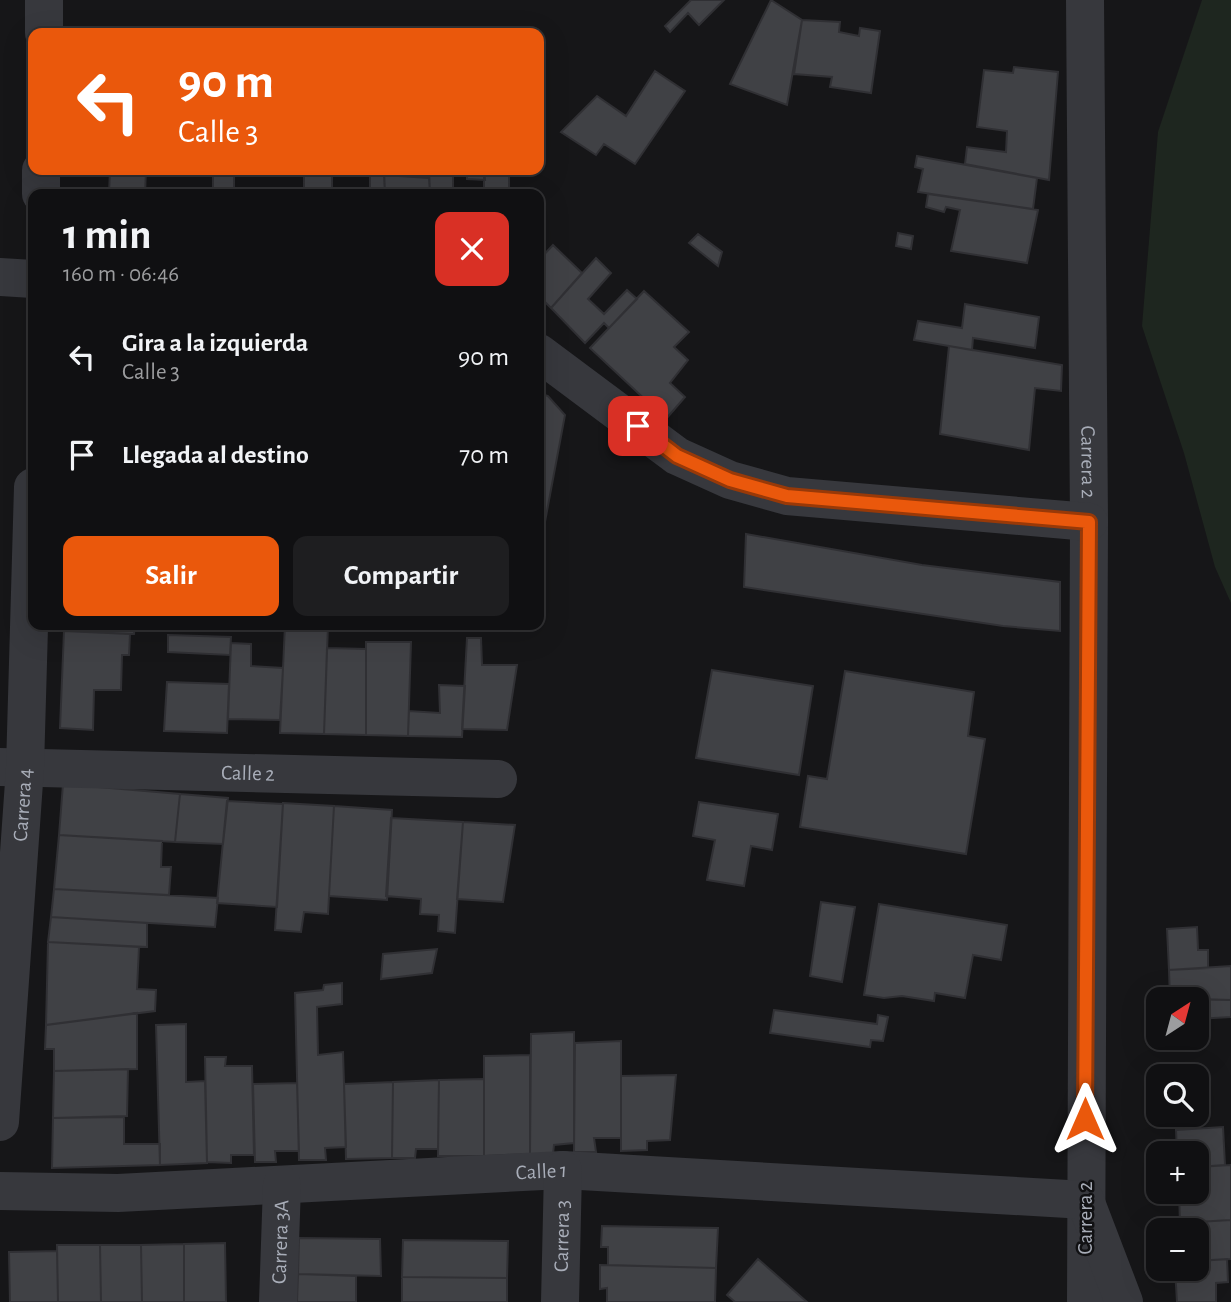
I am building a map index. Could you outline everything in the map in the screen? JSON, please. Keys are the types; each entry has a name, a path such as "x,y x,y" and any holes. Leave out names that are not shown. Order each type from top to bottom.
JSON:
{"street":[{"path":"44,0 44,28"},
{"name":"Carrera 2","path":"1085,0 1089,522 1086,1302"},
{"path":"0,277 28,279"},
{"path":"544,357 677,456 730,480 787,496 1089,522"},
{"name":"Carrera 4","path":"0,1122 12,767 28,554"},
{"name":"Calle 2","path":"12,767 498,779"},
{"name":"Calle 1","path":"0,1191 118,1193 563,1170 1085,1200"},
{"name":"Carrera 3","path":"560,1302 563,1170"},
{"name":"Carrera 3A","path":"278,1302 282,1185"},
{"path":"1085,1200 1124,1302"}],"shaded area":[{"path":"1202,0 1231,0 1231,603 1215,567 1184,453 1142,326 1158,132"}],"building":[{"path":"691,0 724,0 699,25 688,13 670,32 665,26"},
{"path":"771,0 802,20 787,105 730,84"},
{"path":"802,20 840,22 839,32 859,36 860,28 880,31 871,93 830,87 832,77 794,74"},
{"path":"1014,67 1058,72 1049,180 965,164 967,147 1006,152 1007,131 977,127 984,70 1013,73"},
{"path":"655,71 685,91 635,164 604,144 596,155 561,132 597,96 626,116"},
{"path":"917,156 1037,178 1033,209 918,192 923,169 915,167"},
{"path":"110,175 146,175 145,189 109,189"},
{"path":"213,175 234,175 234,189 213,189"},
{"path":"304,175 332,175 332,189 304,189"},
{"path":"370,175 384,175 385,189 370,189"},
{"path":"384,175 429,178 430,189 385,189"},
{"path":"429,175 453,175 453,189 430,189"},
{"path":"467,175 484,175 485,180 467,179"},
{"path":"484,175 509,175 509,189 484,189"},
{"path":"928,194 1038,210 1027,263 951,251 960,210 946,207 944,212 926,207"},
{"path":"898,233 913,236 911,249 896,246"},
{"path":"698,234 722,252 718,266 689,243"},
{"path":"553,245 582,273 551,308 544,301 544,255"},
{"path":"596,258 611,273 588,299 604,314 627,290 637,299 609,328 604,323 585,343 551,308"},
{"path":"644,291 689,332 674,347 688,360 670,383 685,397 666,419 590,348"},
{"path":"965,304 1039,317 1035,348 973,338 972,350 914,340 918,321 962,328"},
{"path":"949,346 1062,365 1061,391 1035,388 1029,450 940,434"},
{"path":"544,395 565,415 544,527"},
{"path":"746,534 922,565 1060,582 1060,631 1003,626 744,587"},
{"path":"64,630 134,630 134,634"},
{"path":"285,630 328,630 324,734 280,733"},
{"path":"64,631 130,634 129,655 122,655 121,690 94,690 93,730 60,728"},
{"path":"168,635 231,637 230,655 168,652"},
{"path":"467,638 481,638 482,665 517,665 507,730 462,729"},
{"path":"366,642 411,642 408,736 366,735"},
{"path":"231,643 251,644 251,666 283,668 280,720 228,719"},
{"path":"327,648 366,649 366,735 324,734"},
{"path":"712,670 813,686 799,775 696,758"},
{"path":"845,671 974,692 968,736 985,739 966,854 800,827 808,776 827,779"},
{"path":"167,682 229,684 227,733 164,731"},
{"path":"439,685 465,686 462,737 408,736 409,711 440,713"},
{"path":"63,784 180,794 175,842 59,835"},
{"path":"180,794 228,798 223,844 175,842"},
{"path":"227,801 283,804 277,907 217,903"},
{"path":"699,802 778,814 772,850 751,846 744,886 707,880 715,840 693,836"},
{"path":"283,803 334,806 328,914 304,912 301,932 275,930"},
{"path":"334,806 392,810 387,900 329,896"},
{"path":"391,818 463,822 455,933 438,931 439,915 420,914 421,899 386,896"},
{"path":"463,822 515,825 503,902 457,899"},
{"path":"59,835 162,841 161,867 171,867 169,895 54,889"},
{"path":"54,889 218,898 215,927 51,917"},
{"path":"821,902 855,907 842,982 810,976"},
{"path":"879,904 1007,925 1001,960 973,955 965,998 935,993 934,1001 902,996 884,998 864,995"},
{"path":"51,917 147,923 147,947 48,942"},
{"path":"1197,927 1198,950 1208,950 1208,968 1169,970 1167,929"},
{"path":"48,942 139,947 137,989 156,990 155,1011 46,1025"},
{"path":"437,949 432,973 381,979 383,954"},
{"path":"1231,966 1231,1000 1209,1000 1209,987 1170,987 1169,970"},
{"path":"342,983 342,1004 317,1007 318,1055 343,1052 346,1147 325,1148 326,1160 299,1160 295,993 323,990 324,985"},
{"path":"1209,999 1231,1000 1231,1017 1209,1018"},
{"path":"774,1010 877,1024 878,1015 888,1017 883,1041 871,1040 870,1047 770,1033"},
{"path":"137,1013 137,1069 54,1071 54,1049 45,1049 46,1025"},
{"path":"186,1024 186,1082 205,1081 207,1163 160,1165 156,1025"},
{"path":"574,1032 574,1143 554,1145 553,1154 530,1154 531,1034"},
{"path":"621,1041 621,1138 594,1138 596,1152 574,1152 575,1043"},
{"path":"530,1055 530,1154 484,1156 484,1056"},
{"path":"205,1057 226,1057 225,1066 252,1066 254,1155 231,1155 231,1163 207,1162"},
{"path":"128,1069 127,1116 53,1118 54,1071"},
{"path":"676,1075 670,1140 647,1141 647,1150 621,1151 621,1076"},
{"path":"484,1079 484,1156 438,1156 439,1080"},
{"path":"439,1080 438,1149 416,1149 415,1158 392,1158 393,1082"},
{"path":"393,1082 392,1158 346,1159 344,1084"},
{"path":"297,1083 299,1151 275,1151 276,1162 255,1162 253,1084"},
{"path":"124,1117 124,1144 160,1144 160,1165 52,1168 53,1118"},
{"path":"1223,1127 1225,1165 1209,1166 1209,1141 1176,1141 1176,1130"},
{"path":"1231,1165 1231,1220 1209,1221 1209,1218 1180,1218 1179,1204 1209,1204 1209,1166"},
{"path":"1231,1220 1231,1259 1209,1260 1209,1221"},
{"path":"602,1226 718,1228 716,1268 608,1265 608,1247 601,1247"},
{"path":"299,1238 380,1239 381,1276 298,1274"},
{"path":"403,1240 508,1241 507,1278 402,1277"},
{"path":"225,1243 226,1302 184,1302 184,1244"},
{"path":"184,1244 184,1302 142,1302 141,1245"},
{"path":"57,1245 100,1245 101,1302 58,1302"},
{"path":"100,1245 141,1245 142,1302 101,1302"},
{"path":"57,1251 58,1302 10,1302 9,1252"},
{"path":"758,1259 807,1302 735,1302 727,1295"},
{"path":"1227,1259 1228,1282 1216,1283 1216,1302 1177,1302 1176,1281 1209,1281 1209,1260"},
{"path":"600,1265 716,1268 715,1302 607,1302 607,1288 600,1289"},
{"path":"298,1274 356,1276 356,1302 297,1302"},
{"path":"402,1277 507,1278 507,1302 402,1302"}],"route":[{"path":"638,426 677,456 730,480 787,496 1089,522 1085,1119"}]}
